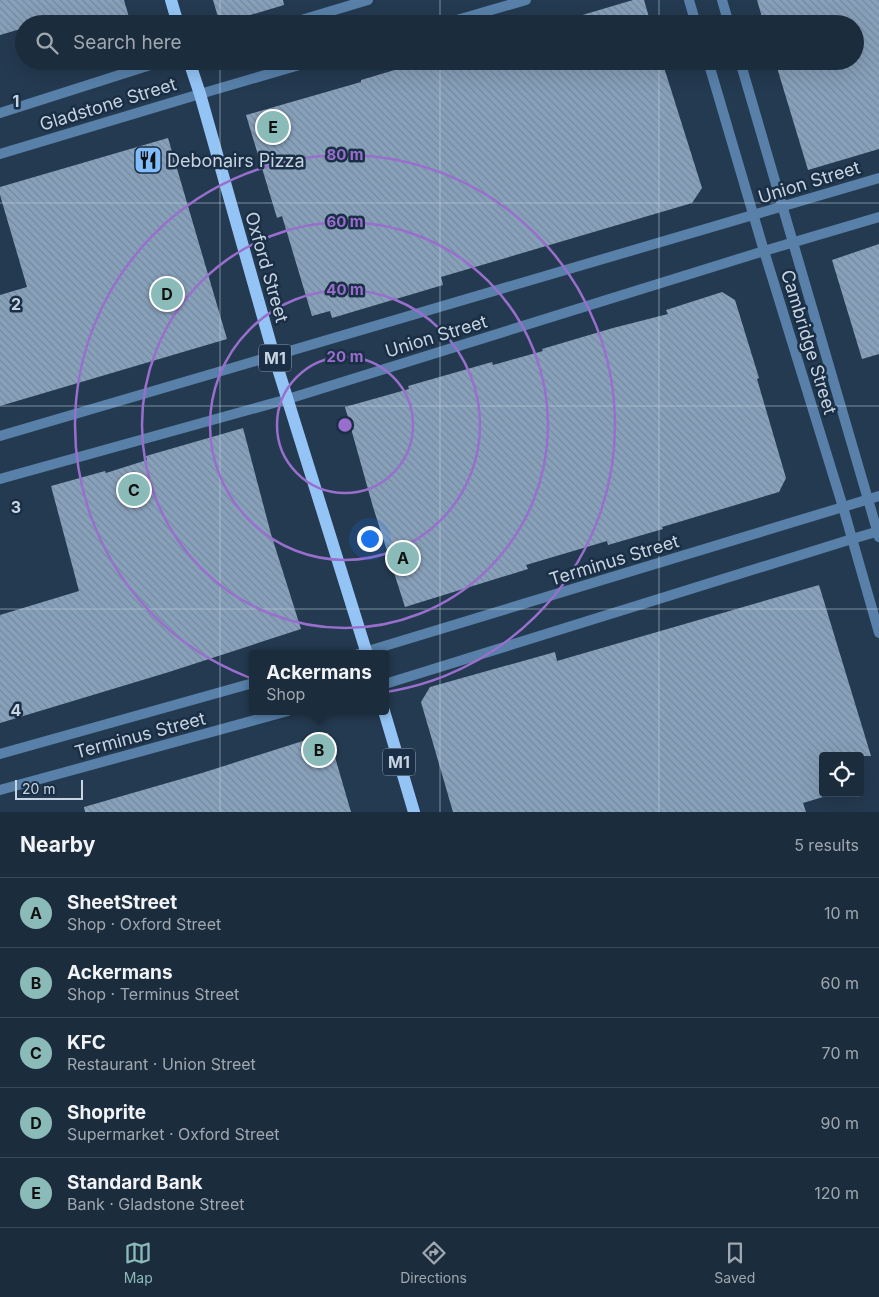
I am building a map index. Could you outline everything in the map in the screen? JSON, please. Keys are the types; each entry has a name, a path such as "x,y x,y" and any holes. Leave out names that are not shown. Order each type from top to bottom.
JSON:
{"main road":[{"path":"171,0 175,15"},
{"name":"Oxford Street","path":"192,70 274,356 363,650"},
{"name":"M1","path":"385,715 414,812"}],"street":[{"path":"318,15 368,0"},
{"path":"475,15 526,0"},
{"path":"689,0 693,15"},
{"path":"722,0 726,15"},
{"name":"Gladstone Street","path":"0,113 135,70"},
{"name":"Gladstone Street","path":"0,154 282,70"},
{"name":"Cambridge Street","path":"711,70 843,507 879,633"},
{"name":"Cambridge Street","path":"743,70 878,533"},
{"name":"Union Street","path":"0,436 879,178"},
{"name":"Union Street","path":"0,479 288,399 879,217"},
{"name":"Terminus Street","path":"374,650 879,496"},
{"path":"389,683 852,539 878,533"},
{"name":"Terminus Street","path":"0,754 249,684"},
{"name":"Terminus Street","path":"0,790 273,715"}],"building":[{"path":"0,0 124,0 128,15 15,15 15,31 0,35"},
{"path":"213,0 283,0 284,5 250,15 217,15"},
{"path":"633,0 644,0 648,15 582,15"},
{"path":"757,0 879,0 879,149 808,170 778,70 864,70 864,15 761,15"},
{"path":"395,70 665,70 702,188 692,203 441,277 443,285 332,318 330,311 312,316 282,216 277,218 246,115 361,82 361,80"},
{"path":"168,138 227,339 0,406 0,295 27,287 0,195 0,187"},
{"path":"879,244 879,354 862,359 832,260"},
{"path":"722,292 735,300 759,378 757,379 786,478 779,492 608,545 607,541 526,565 528,569 405,607 373,507 345,407 409,389 408,386 492,362 493,365 613,328 668,314 666,310"},
{"path":"243,428 271,534 301,629 169,672 0,723 0,615 79,591 51,486 105,471 106,473 147,460 146,456"},
{"path":"819,585 871,756 864,756 864,752 819,752 819,797 823,797 803,803 806,812 453,812 421,702 430,687 555,652 557,661"},
{"path":"328,733 351,812 85,812 84,807 202,773"}],"place":[{"name":"Standard Bank","path":"273,127"},
{"name":"Debonairs Pizza","path":"148,160"},
{"name":"Shoprite","path":"167,294"},
{"name":"KFC","path":"134,490"},
{"name":"SheetStreet","path":"403,558"},
{"name":"Ackermans","path":"319,750"}]}
